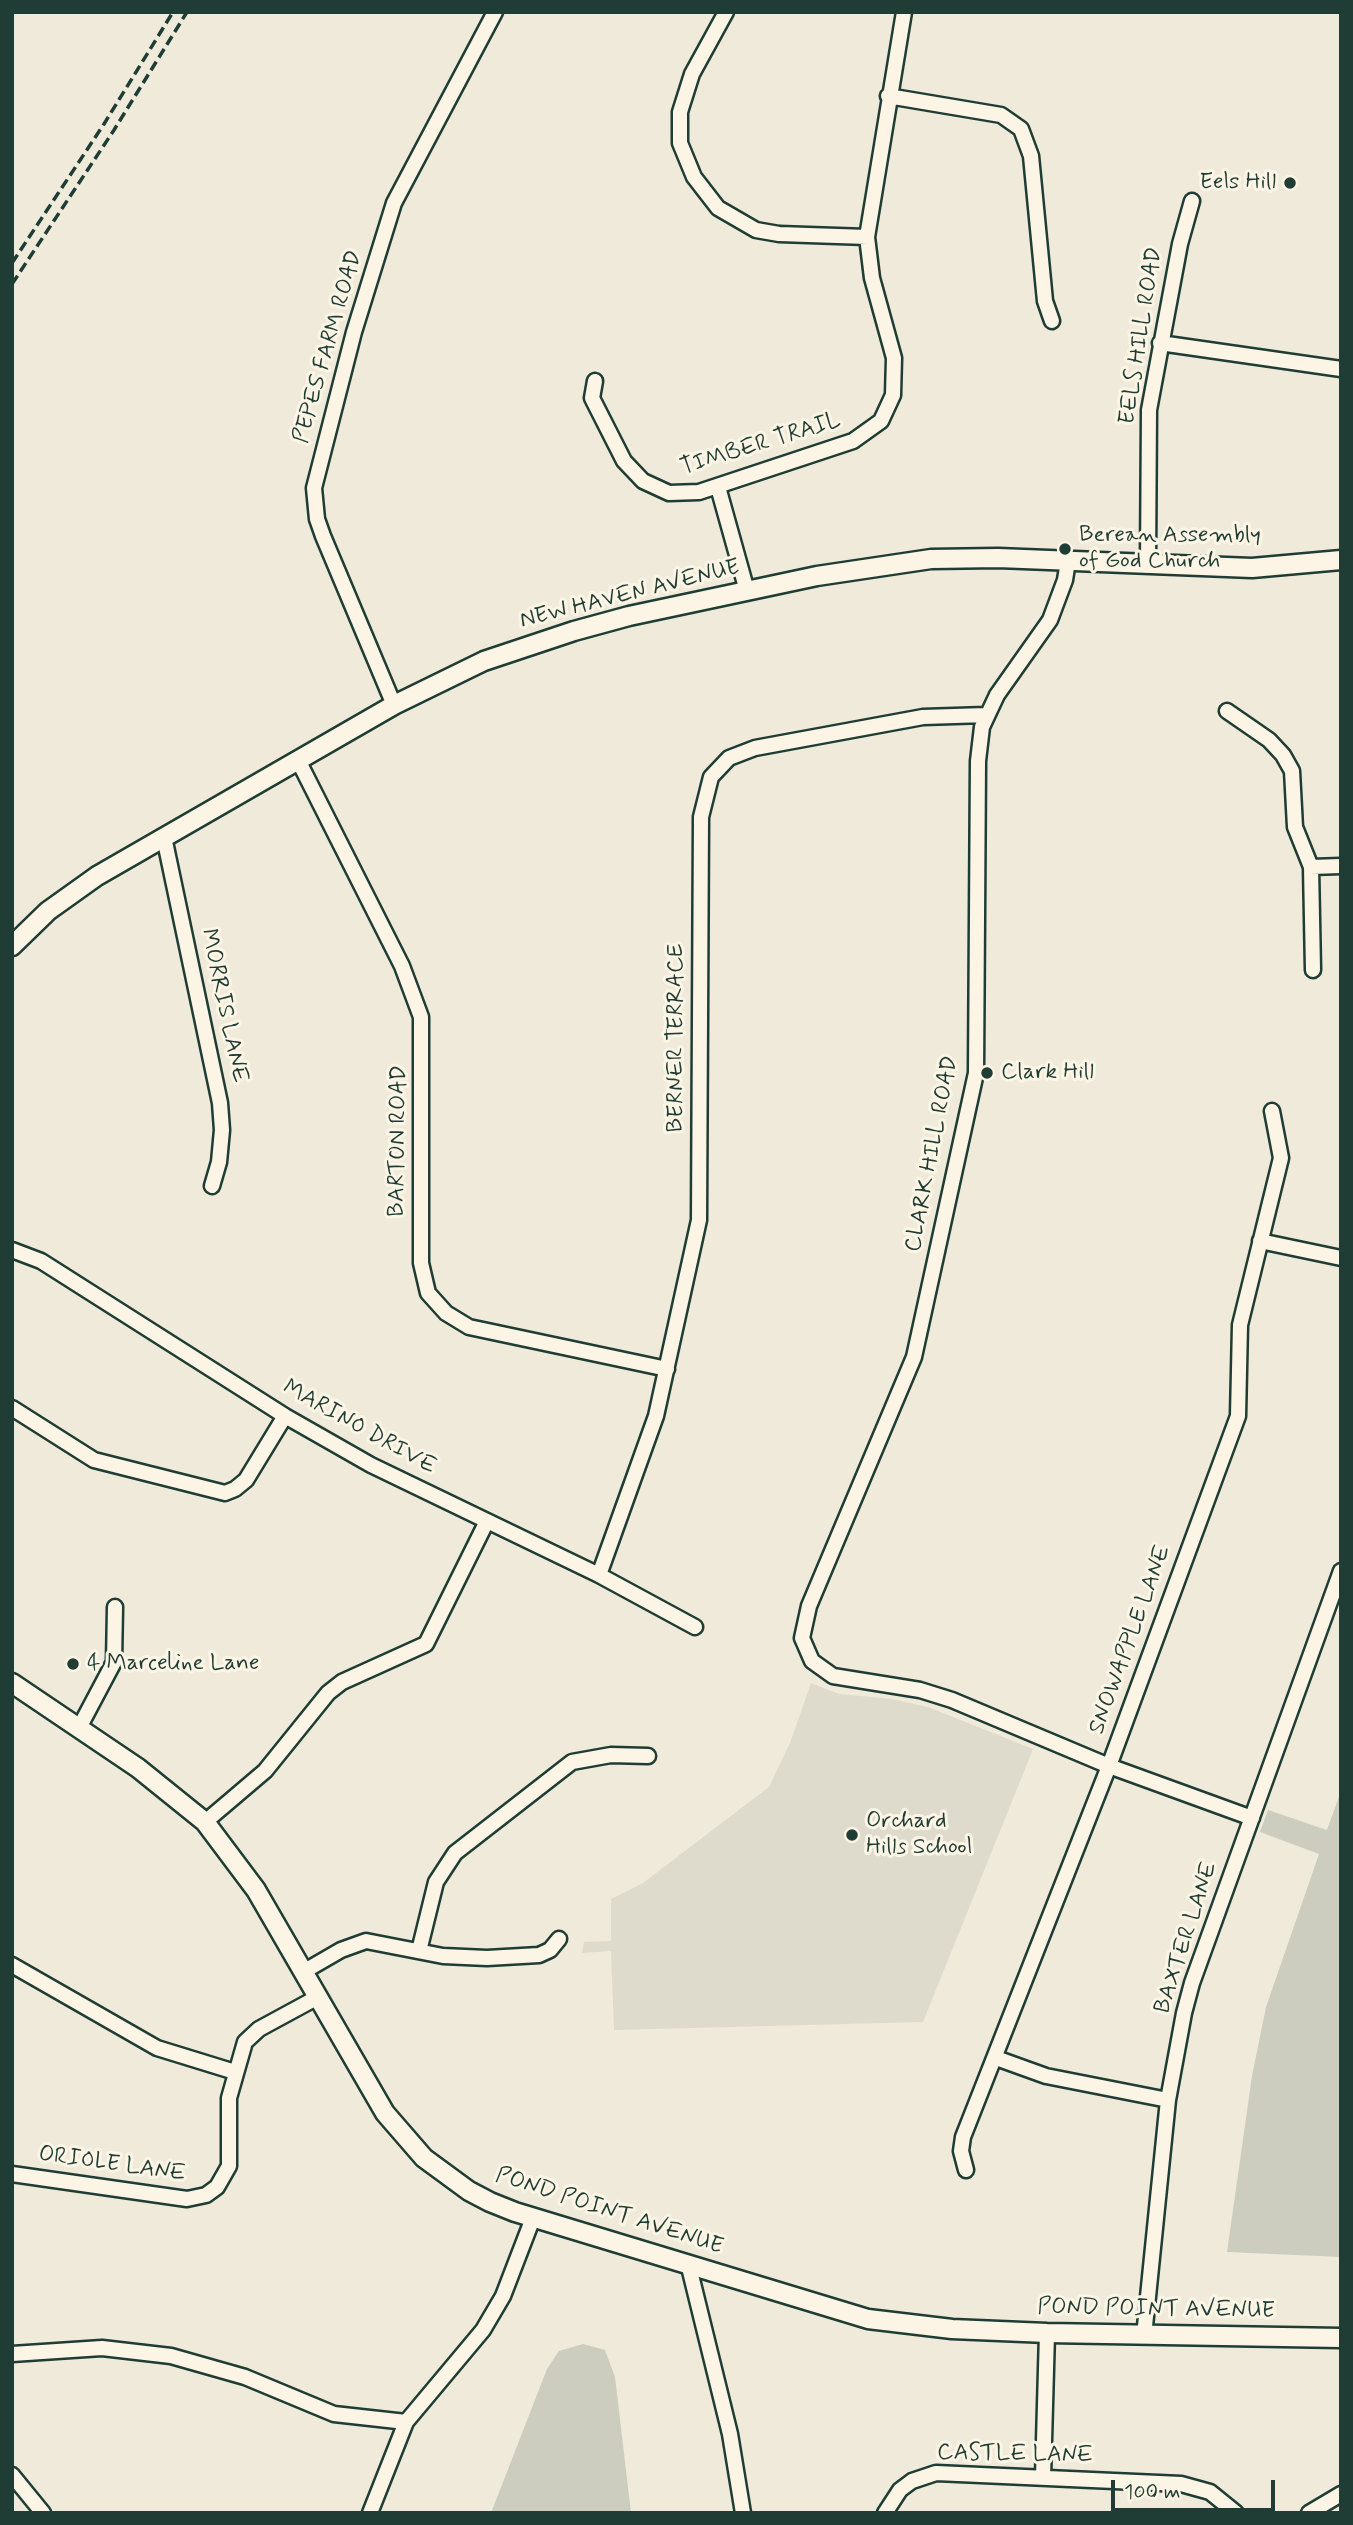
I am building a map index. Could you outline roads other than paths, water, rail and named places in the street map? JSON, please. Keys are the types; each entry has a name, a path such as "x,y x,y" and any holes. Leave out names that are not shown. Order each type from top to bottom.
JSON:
{"main road":[{"name":"NEW HAVEN AVENUE","path":"12,946 61,901 164,837 438,681 516,649 629,616 857,568 931,559 1274,568 1341,560"},
{"name":"POND POINT AVENUE","path":"12,1683 162,1786 205,1822 250,1882 385,2113 414,2148 469,2191 533,2218 688,2263 822,2308 868,2319 952,2329 1047,2333 1341,2338"}],"street":[{"name":"PEPES FARM ROAD","path":"394,705 323,536 317,519 314,488 354,332 394,203 495,12"},
{"path":"726,12 692,74 680,111 680,143 694,177 718,208 756,230 779,234 867,237"},
{"name":"TIMBER TRAIL","path":"595,381 592,398 616,448 643,481 682,495 718,487 853,441 875,427 885,414 893,395 894,358 872,278 867,237 888,96 904,12"},
{"path":"888,96 1001,115 1021,129 1031,156 1045,301 1052,321"},
{"name":"EELS HILL ROAD","path":"1148,565 1149,410 1180,244 1192,201"},
{"path":"1160,343 1341,369"},
{"path":"718,487 747,590"},
{"name":"CLARK HILL ROAD","path":"1068,561 1065,580 1051,620 986,715 978,761 976,1073 914,1357 802,1628 806,1650 812,1661 833,1676 920,1690 1109,1766"},
{"path":"1227,711 1269,740 1290,766 1295,827 1311,867 1313,970"},
{"name":"BERNER TERRACE","path":"599,1575 656,1416 699,1220 701,817 711,777 729,758 755,748 910,719 986,715"},
{"name":"BARTON ROAD","path":"298,761 402,966 421,1017 421,1263 428,1293 446,1313 469,1327 667,1369"},
{"name":"MORRIS LANE","path":"164,837 220,1103 222,1130 219,1163 212,1186"},
{"path":"1311,867 1341,866"},
{"name":"SNOWAPPLE LANE","path":"966,2170 961,2151 963,2137 996,2059 1109,1766 1238,1416 1240,1325 1281,1157 1272,1111"},
{"path":"1260,1241 1341,1258"},
{"name":"MARINO DRIVE","path":"12,1250 41,1261 285,1416 372,1465 599,1575 695,1627"},
{"path":"14,1413 94,1460 225,1493 246,1480 285,1416"},
{"path":"205,1822 265,1771 335,1688 357,1673 415,1652 426,1644 487,1521"},
{"name":"BAXTER LANE","path":"1144,2336 1168,2100 1192,1983 1341,1571"},
{"path":"79,1728 114,1662 115,1606"},
{"path":"419,1951 436,1882 455,1853 572,1762 611,1755 648,1756"},
{"path":"1109,1766 1252,1818"},
{"path":"303,1972 341,1950 366,1941 443,1956 513,1957 545,1953 559,1939"},
{"path":"12,1965 157,2048 235,2072"},
{"name":"ORIOLE LANE","path":"12,2174 187,2199 206,2195 217,2187 229,2166 226,2124 242,2049 254,2032 318,1997"},
{"path":"996,2059 1046,2076 1168,2100"},
{"path":"370,2513 406,2422 483,2330 503,2296 533,2218"},
{"path":"688,2263 730,2434 743,2513"},
{"path":"1043,2477 1047,2333"},
{"path":"12,2354 102,2348 171,2357 245,2377 334,2414 406,2422"},
{"name":"CASTLE LANE","path":"885,2513 900,2490 912,2482 936,2473 1181,2484 1210,2491 1236,2513"},
{"path":"12,2475 43,2513"},
{"path":"1309,2513 1341,2494"}],"railway":[{"path":"12,263 104,124 173,12"},
{"path":"12,284 114,130 187,12"}],"place":[{"name":"Eels Hill","path":"1290,183"},
{"name":"Berean Assembly of God Church","path":"1065,549"},
{"name":"Clark Hill","path":"987,1073"},
{"name":"4 Marceline Lane","path":"73,1664"},
{"name":"Orchard Hills School","path":"852,1835"}]}
